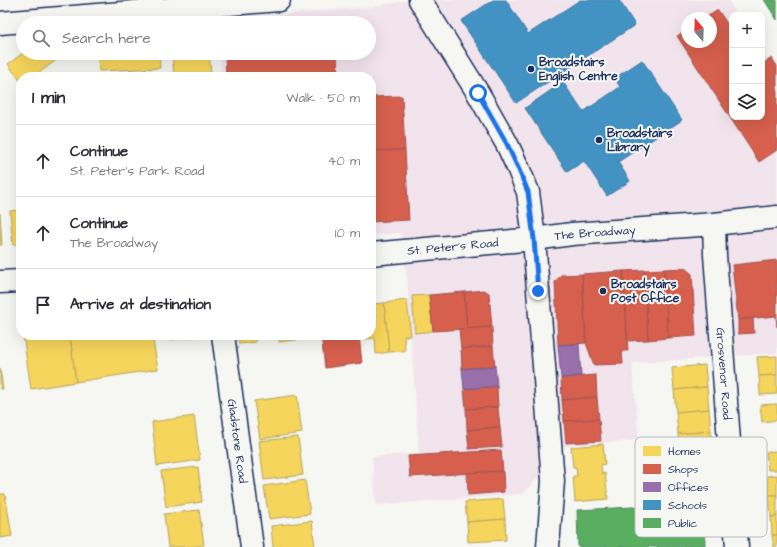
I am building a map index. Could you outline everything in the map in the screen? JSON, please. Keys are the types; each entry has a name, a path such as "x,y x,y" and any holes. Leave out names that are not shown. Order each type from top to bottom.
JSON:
{"street":[{"path":"85,16 279,0"},
{"path":"420,0 478,93 507,144 528,192 534,239 553,481 548,547"},
{"path":"0,23 16,22"},
{"name":"The Broadway","path":"534,239 572,234 714,224 777,217"},
{"name":"Grosvenor Road","path":"714,224 714,255 728,437"},
{"name":"St. Peter's Road","path":"376,254 534,239"},
{"path":"0,282 16,281"},
{"name":"Gladstone Road","path":"224,340 252,547"},
{"name":"Grosvenor Road","path":"736,537 737,547"}],"shaded area":[{"path":"410,0 728,0 735,12 729,12 729,120 765,120 765,57 777,75 777,353 632,363 639,437 635,437 635,440 566,446 523,494 376,505 372,457 419,453 407,279 401,233 376,235 376,72 222,72 221,60 376,60 376,16 265,16 372,7"}],"building: Homes":[{"path":"16,58 16,60 57,60 40,72 16,72 16,75 8,64"},
{"path":"98,60 159,60 160,68 99,71"},
{"path":"173,60 210,60 211,72 174,72"},
{"path":"16,210 16,245 13,245 10,211"},
{"path":"0,213 2,245 0,245"},
{"path":"429,295 433,331 415,333 412,296"},
{"path":"407,300 411,336 404,336 405,351 389,352 384,303"},
{"path":"384,303 389,352 376,354 375,340 376,304"},
{"path":"24,340 71,340 76,382 31,389"},
{"path":"71,340 153,340 158,369 76,382"},
{"path":"239,340 256,340 256,342 239,344"},
{"path":"279,340 295,340 279,342"},
{"path":"777,356 777,375 759,376 757,357"},
{"path":"705,365 707,387 674,390 672,368"},
{"path":"0,369 3,389 0,389"},
{"path":"777,375 777,394 760,395 759,376"},
{"path":"707,387 709,409 676,412 674,390"},
{"path":"297,395 302,433 260,439 254,401"},
{"path":"777,404 777,420 762,422 760,405"},
{"path":"709,409 711,431 678,434 676,412"},
{"path":"194,416 200,460 157,466 152,422"},
{"path":"711,431 712,437 678,437 678,434"},
{"path":"298,437 303,475 264,480 259,441"},
{"path":"603,444 605,464 601,465 602,474 605,473 608,499 575,502 573,476 577,476 576,467 573,467 571,447"},
{"path":"777,451 777,470 768,470 767,452"},
{"path":"198,467 202,502 166,507 161,471"},
{"path":"777,475 777,495 769,495 767,476"},
{"path":"305,480 310,514 269,519 264,486"},
{"path":"0,494 5,494 12,536 0,538"},
{"path":"769,495 777,495 777,516 771,517"},
{"path":"503,499 505,519 467,522 465,502"},
{"path":"199,510 204,545 168,547 164,514"},
{"path":"777,516 777,535 772,535 771,517"},
{"path":"505,519 506,540 468,542 467,522"},
{"path":"312,521 315,547 273,547 271,526"},
{"path":"772,535 777,535 777,547 774,547"}],"building: Shops":[{"path":"718,10 729,26 729,116 685,48 717,48 717,12 715,12"},
{"path":"681,34 681,42 677,36"},
{"path":"772,58 777,66 777,150 759,162 732,120 765,120 765,62"},
{"path":"225,60 337,60 338,72 226,72"},
{"path":"402,96 405,150 376,151 376,97"},
{"path":"405,150 409,220 376,222 376,151"},
{"path":"777,260 777,327 776,316 738,320 732,265"},
{"path":"685,268 692,274 696,336 668,338 664,269"},
{"path":"664,269 668,338 648,340 644,270"},
{"path":"644,270 648,340 627,341 623,271"},
{"path":"623,271 628,351 622,351 623,364 594,365 586,343 582,274"},
{"path":"582,274 586,343 558,345 555,282 561,275"},
{"path":"484,290 489,293 492,327 467,329 464,292"},
{"path":"464,292 467,329 433,331 429,295"},
{"path":"753,318 754,333 738,334 738,320"},
{"path":"492,327 493,346 461,349 459,329"},
{"path":"322,340 360,340 362,363 325,368"},
{"path":"493,346 495,366 462,369 461,349"},
{"path":"596,375 597,397 562,400 561,378"},
{"path":"497,386 498,407 466,409 464,389"},
{"path":"597,397 599,419 564,421 562,400"},
{"path":"498,407 500,427 467,430 466,409"},
{"path":"599,419 601,441 566,443 564,421"},
{"path":"500,427 502,447 469,449 467,430"},
{"path":"501,450 503,471 410,477 408,456"},
{"path":"503,471 504,492 468,495 467,473"}],"building: Offices":[{"path":"579,344 581,376 561,378 558,345"},
{"path":"495,366 497,386 464,389 462,369"}],"building: Schools":[{"name":"Broadstairs English Centre","path":"493,0 506,0 528,34 580,0 619,0 635,25 516,103 461,21"},
{"name":"Broadstairs Library","path":"642,60 682,120 618,162 630,181 607,196 584,161 567,172 525,108 563,82 583,112 620,87 615,78"}],"building: Public":[{"path":"764,0 777,0 777,20 765,1"},
{"path":"635,507 635,537 705,537 705,545 680,547 578,547 577,510"}],"place":[{"name":"Broadstairs English Centre","path":"531,69"},
{"name":"Broadstairs Library","path":"599,140"},
{"name":"Broadstairs Post Office","path":"603,291"}],"route":[{"path":"478,93 507,144 528,192 534,239 538,291"}]}
